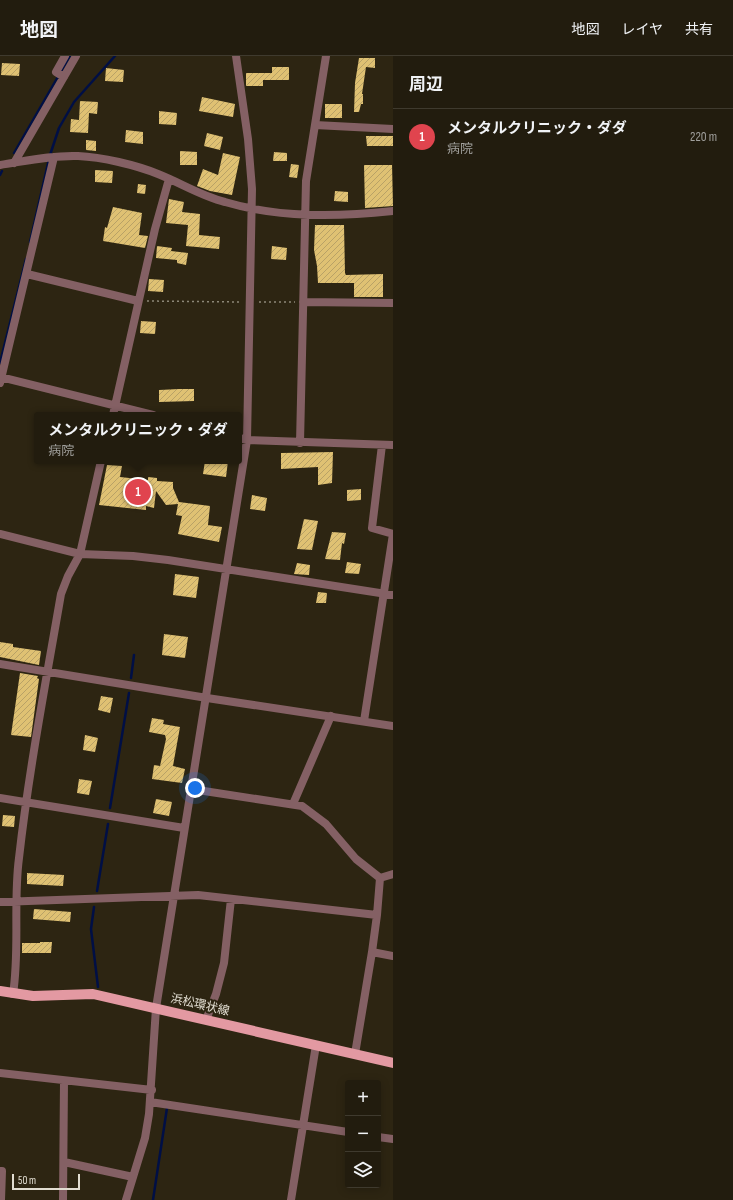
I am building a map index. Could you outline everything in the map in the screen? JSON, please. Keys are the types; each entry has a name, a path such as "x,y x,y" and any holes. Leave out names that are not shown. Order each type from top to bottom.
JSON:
{"main road":[{"name":"浜松環状線","path":"0,991 33,996 93,994 393,1063"}],"street":[{"path":"64,76 56,72 65,56"},
{"path":"14,163 76,56"},
{"path":"236,56 250,159 251,208 250,302 243,439 300,443 393,445"},
{"path":"300,443 304,215 306,181 326,56"},
{"path":"315,125 393,129"},
{"path":"0,165 45,158 79,156 135,166 169,179 199,194 251,208 304,215 353,215 393,211"},
{"path":"54,157 27,274 0,379 142,412"},
{"path":"114,412 138,301 169,179"},
{"path":"27,274 138,301"},
{"path":"303,302 393,303"},
{"path":"364,721 393,534 372,528 382,445"},
{"path":"13,994 17,951 16,902 19,859 48,672 61,594 68,576 80,554 100,464"},
{"path":"126,1200 145,1138 152,1090 156,1008 184,828 207,698 240,464"},
{"path":"0,534 80,554 132,556 393,595"},
{"path":"0,664 207,698 393,726"},
{"path":"293,804 331,716"},
{"path":"192,789 302,806 326,824 356,860 380,878"},
{"path":"0,798 184,828"},
{"path":"380,878 393,874"},
{"path":"355,1054 372,952 380,878"},
{"path":"0,902 198,895 377,915"},
{"path":"206,1020 216,994 224,963 231,899"},
{"path":"372,952 393,956"},
{"path":"291,1200 316,1045"},
{"path":"0,1073 152,1090"},
{"path":"63,1200 64,1081"},
{"path":"150,1102 345,1132"},
{"path":"381,1137 393,1139"},
{"path":"64,1162 133,1177"},
{"path":"0,1171 2,1171 0,1200"}],"path":[{"path":"138,301 303,302"}],"building":[{"path":"359,58 375,58 375,68 366,67 362,94 363,104 361,104 359,112 354,112 355,83"},
{"path":"2,63 20,64 19,76 1,75"},
{"path":"272,67 289,67 289,80 263,80 263,86 246,86 246,73 272,73"},
{"path":"106,68 124,70 123,82 105,81"},
{"path":"202,97 235,104 233,117 199,111"},
{"path":"80,101 98,102 97,114 89,113 88,133 70,132 71,119 79,120"},
{"path":"325,104 342,104 342,118 325,118"},
{"path":"159,111 177,113 176,125 159,124"},
{"path":"126,130 143,132 143,144 125,142"},
{"path":"207,133 223,137 220,150 204,146"},
{"path":"366,136 393,136 393,146 367,146"},
{"path":"86,140 96,141 96,151 86,150"},
{"path":"180,151 197,152 197,165 180,165"},
{"path":"274,152 287,153 287,161 273,161"},
{"path":"223,153 240,157 232,195 210,191 197,186 203,169 218,175"},
{"path":"291,164 299,165 297,178 289,177"},
{"path":"364,165 392,165 393,206 365,208"},
{"path":"95,170 113,171 112,183 95,182"},
{"path":"138,184 146,185 145,194 137,193"},
{"path":"335,191 348,192 348,202 334,201"},
{"path":"169,199 184,202 182,212 200,214 199,235 220,237 219,249 186,246 188,225 166,223"},
{"path":"113,207 142,213 139,235 148,236 145,248 103,241 105,227 107,228"},
{"path":"315,225 344,225 346,275 383,274 383,297 354,297 354,283 318,283 314,250"},
{"path":"157,246 172,248 171,251 188,253 186,265 177,263 177,260 156,258"},
{"path":"272,246 287,248 286,260 271,259"},
{"path":"149,279 164,280 163,292 148,291"},
{"path":"141,321 156,322 155,334 140,333"},
{"path":"194,389 194,401 159,402 159,390"},
{"path":"333,452 332,483 318,485 318,467 281,469 281,453"},
{"path":"205,464 228,464 226,477 203,474"},
{"path":"107,465 122,466 120,477 148,480 148,477 157,478 157,481 173,482 173,488 179,502 210,506 208,525 222,527 219,542 178,534 182,516 176,515 178,504 166,505 156,491 154,508 146,506 146,510 99,505"},
{"path":"361,489 361,500 347,501 347,490"},
{"path":"252,495 267,498 265,511 250,509"},
{"path":"304,519 318,521 312,550 297,549"},
{"path":"332,532 346,533 344,544 342,543 340,560 325,559"},
{"path":"347,562 361,564 359,574 345,573"},
{"path":"297,563 310,565 309,575 294,574"},
{"path":"175,574 199,577 196,598 173,595"},
{"path":"318,592 327,593 326,603 316,603"},
{"path":"164,634 188,637 185,658 162,655"},
{"path":"0,642 13,644 13,647 41,651 39,665 0,657"},
{"path":"20,673 38,676 37,678 39,679 31,737 11,735"},
{"path":"101,696 113,698 110,713 98,710"},
{"path":"152,718 164,720 163,724 180,727 173,766 185,769 182,783 152,779 154,765 160,766 166,739 165,735 149,732"},
{"path":"85,735 98,738 95,752 83,750"},
{"path":"79,779 92,781 89,795 77,793"},
{"path":"156,799 172,802 169,816 153,813"},
{"path":"3,815 15,816 14,827 2,826"},
{"path":"27,873 64,875 63,886 27,884"},
{"path":"34,909 71,912 70,922 33,919"},
{"path":"52,942 51,953 22,953 22,943"}],"waterway":[{"path":"14,153 70,56"},
{"path":"50,155 59,128 74,102 115,56"},
{"path":"30,242 49,159"},
{"path":"0,175 2,171"},
{"path":"0,363 26,259"},
{"path":"131,678 134,655"},
{"path":"110,808 129,693"},
{"path":"97,891 108,824"},
{"path":"94,907 91,929 98,987"},
{"path":"153,1200 167,1108"}],"place":[{"name":"メンタルクリニック・ダダ","path":"138,492"}]}
